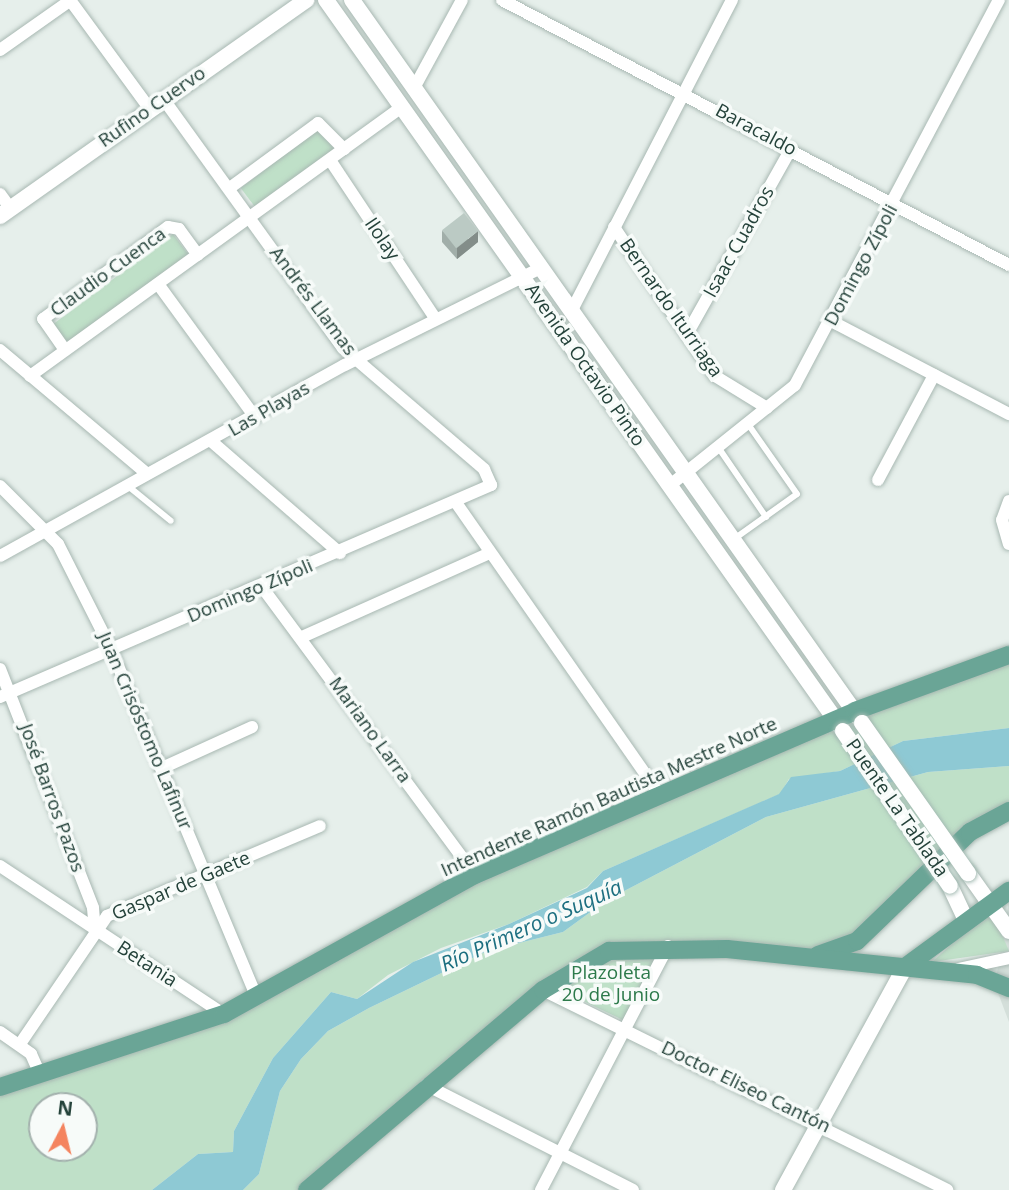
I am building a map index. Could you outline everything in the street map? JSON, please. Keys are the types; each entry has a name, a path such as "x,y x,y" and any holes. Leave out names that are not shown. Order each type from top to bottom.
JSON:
{"main road":[{"name":"Rufino Cuervo","path":"5,212 163,98 306,0"},
{"name":"Avenida Octavio Pinto","path":"326,0 840,725"},
{"name":"Avenida Octavio Pinto","path":"352,0 859,717"},
{"name":"Intendente Ramón Bautista Mestre Norte","path":"0,1087 224,1014 475,875 660,795 840,725 1005,654"},
{"name":"Puente La Tablada","path":"859,717 968,873 992,900"},
{"name":"Puente La Tablada","path":"840,725 950,886 965,918"},
{"path":"808,958 857,941 970,832 1009,811"},
{"path":"782,1190 817,1122 905,967 965,918 1009,891"},
{"path":"992,900 1009,931"},
{"path":"307,1190 426,1085 543,990 609,951 668,946 808,958 977,975 1009,988"}],"street":[{"path":"0,50 70,0 149,108"},
{"path":"414,88 462,0"},
{"name":"Baracaldo","path":"502,0 685,92 1009,265"},
{"path":"572,310 732,0"},
{"name":"Domingo Zípoli","path":"669,486 796,385 999,0"},
{"name":"Andrés Llamas","path":"163,98 356,360 491,478"},
{"name":"Claudio Cuenca","path":"30,376 400,108"},
{"path":"231,187 317,123 344,149"},
{"name":"Isaac Cuadros","path":"687,334 791,149"},
{"name":"Ilolay","path":"330,160 435,318"},
{"path":"0,194 5,212"},
{"name":"Claudio Cuenca","path":"65,350 43,319 168,227 179,229 198,255"},
{"name":"Bernardo Iturriaga","path":"614,227 715,376 766,408"},
{"name":"Las Playas","path":"0,556 48,527 356,360 435,318 542,267"},
{"path":"158,284 255,417"},
{"path":"831,321 1009,414"},
{"path":"0,350 147,474"},
{"path":"878,480 934,375"},
{"path":"211,441 340,553"},
{"name":"Domingo Zípoli","path":"0,697 485,491 491,478"},
{"name":"Juan Crisóstomo Lafinur","path":"0,486 48,527 111,649 257,998"},
{"path":"1009,501 1002,520 1009,544"},
{"path":"457,503 660,795"},
{"path":"302,637 490,553"},
{"name":"Mariano Larra","path":"262,587 302,637 475,875"},
{"name":"José Barros Pazos","path":"0,669 13,692 96,915 95,930"},
{"path":"162,768 252,727"},
{"name":"Gaspar de Gaete","path":"19,1044 107,916 320,826"},
{"name":"Betania","path":"0,866 224,1014"},
{"path":"541,1190 668,946"},
{"path":"944,972 1009,958"},
{"name":"Doctor Eliseo Cantón","path":"543,990 817,1122 947,1190"},
{"path":"0,1032 19,1044 40,1074"},
{"path":"426,1085 634,1190"}],"lane":[{"path":"733,540 797,494 748,424"},
{"path":"718,447 766,517"},
{"path":"126,485 171,521"}],"shaded area":[{"path":"1009,901 1009,1022 995,985"}],"green space":[{"path":"319,129 335,150 256,209 241,188"},
{"path":"173,234 188,254 67,345 52,325"},
{"path":"1009,655 1009,728 903,741 840,771 789,779 780,794 603,871 587,887 509,924 441,948 388,975 357,999 331,992 273,1058 234,1131 233,1152 198,1154 152,1190 0,1190 0,1087 203,1022 475,875"},
{"path":"1009,766 1009,811 839,949 597,956 307,1190 243,1190 259,1174 280,1091 301,1059 328,1031 369,1008 487,951 563,932 607,900 766,817 928,772"},
{"path":"993,914 1009,951 932,962 965,932"},
{"name":"Plazoleta 20 de Junio","path":"659,951 623,1020 554,987 600,960"}],"water":[{"name":"Río Primero o Suquía","path":"1009,728 1009,766 928,772 766,817 607,900 563,932 487,951 369,1008 328,1031 301,1059 280,1091 259,1174 243,1190 152,1190 198,1154 233,1152 234,1131 273,1058 331,992 357,999 413,962 509,924 587,888 603,871 779,794 791,777 840,771 903,741"}],"building":[{"path":"464,213 478,231 456,248 442,230"}]}
